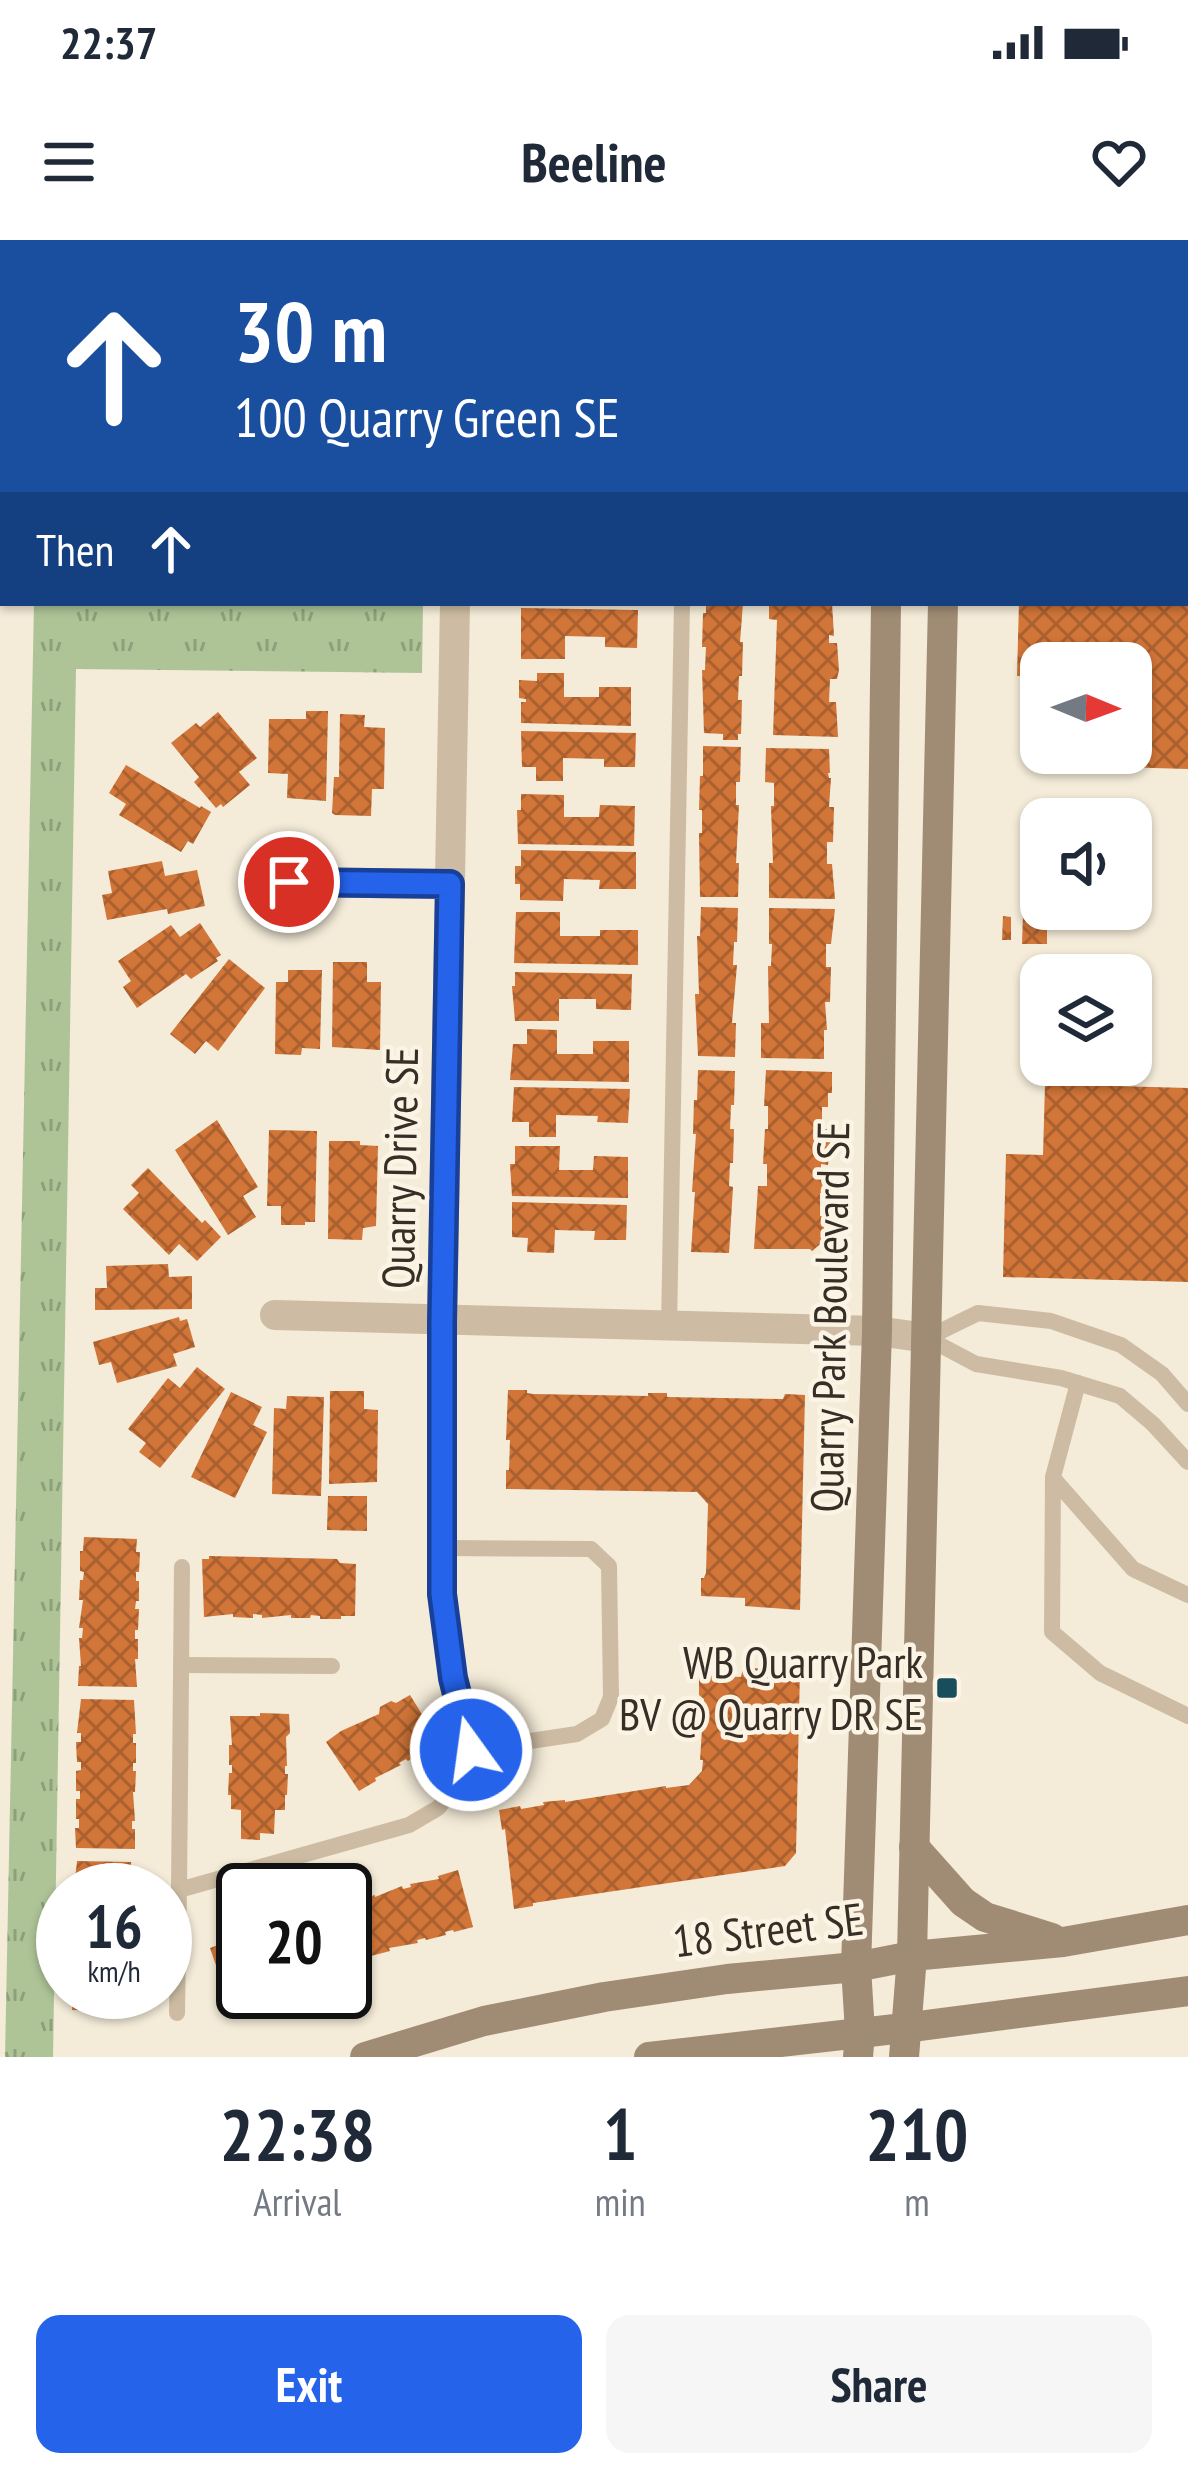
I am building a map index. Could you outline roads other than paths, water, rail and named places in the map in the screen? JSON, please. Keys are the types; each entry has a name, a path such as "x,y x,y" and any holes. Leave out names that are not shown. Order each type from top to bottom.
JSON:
{"street":[{"name":"Quarry Drive SE","path":"455,606 442,1322 877,1331 927,1338"},
{"name":"Quarry Park Boulevard SE","path":"859,2045 856,1967 877,1331 886,606"},
{"path":"904,2043 912,1956 943,606"},
{"path":"289,882 450,884"},
{"path":"275,1315 442,1322 442,1594"},
{"path":"914,1847 963,1901 986,1916 1064,1942"},
{"name":"18 Street SE","path":"364,2057 484,2021 604,1997 912,1956 1064,1942 1188,1920"},
{"path":"649,2057 904,2043 1188,1990"}],"lane":[{"path":"669,1327 682,606"},
{"path":"927,1338 978,1313 1051,1321 1121,1345 1162,1374 1188,1404"},
{"path":"927,1338 976,1364 1120,1396 1188,1462"},
{"path":"1078,1383 1053,1477 1052,1632 1100,1673 1188,1716"},
{"path":"1053,1477 1132,1569 1188,1595"},
{"path":"442,1548 590,1549 609,1566 611,1697 602,1719 577,1734 471,1750"},
{"path":"179,1863 182,1567"},
{"path":"192,1887 410,1825 438,1808 461,1780 471,1750 453,1678 442,1594"},
{"path":"181,1665 332,1666"}],"place":[{"name":"WB Quarry Park BV @ Quarry DR SE","path":"947,1688"}]}
